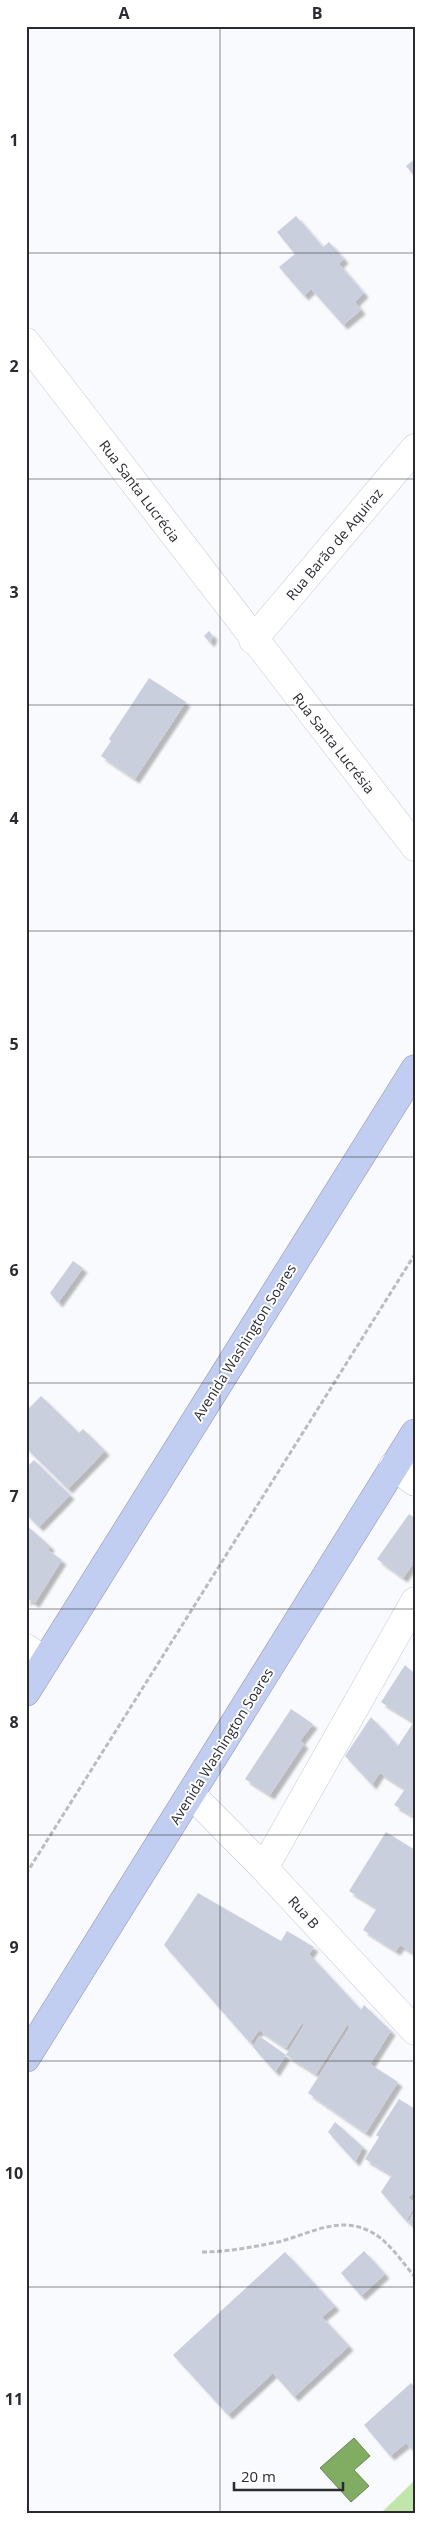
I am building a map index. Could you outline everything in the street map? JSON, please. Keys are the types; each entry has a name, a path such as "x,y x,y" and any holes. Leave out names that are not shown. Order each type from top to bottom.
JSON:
{"highway":[{"name":"Avenida Washington Soares","path":"26,1692 36,1655 415,1069"},
{"name":"Avenida Washington Soares","path":"26,2058 415,1433"}],"street":[{"name":"Rua Santa Lucrécia","path":"26,342 254,640"},
{"name":"Rua Barão de Aquiraz","path":"254,640 415,448"},
{"name":"Rua Santa Lucrésia","path":"254,640 415,847"},
{"path":"393,1466 415,1482"},
{"path":"264,1868 407,1634 415,1601"},
{"name":"Rua B","path":"191,1794 264,1868 415,2031"}],"path":[{"path":"26,1874 415,1254"},
{"path":"202,2252 221,2252 272,2243 319,2227 355,2227 374,2233 415,2277"}],"shaded area":[{"path":"354,2438 370,2456 354,2470 369,2486 351,2502 320,2468"},
{"path":"415,2480 415,2514 380,2514"}],"building":[{"path":"415,159 415,177 406,166"},
{"path":"296,216 323,247 329,242 344,259 339,264 364,293 355,302 361,310 343,325 311,289 304,296 279,267 295,254 277,232"},
{"path":"209,631 213,636 210,643 204,636"},
{"path":"149,678 186,702 135,779 101,756 111,741 109,739"},
{"path":"73,1261 83,1268 58,1303 50,1293"},
{"path":"41,1396 79,1433 83,1429 105,1451 68,1489 26,1448 26,1411"},
{"path":"34,1460 70,1495 39,1527 26,1514 26,1468"},
{"path":"409,1514 415,1518 415,1561 403,1578 377,1559"},
{"path":"26,1525 50,1546 48,1550 62,1560 35,1603 28,1599 26,1602"},
{"path":"405,1665 415,1674 415,1723 381,1702"},
{"path":"291,1709 313,1724 300,1741 304,1744 270,1795 245,1779"},
{"path":"371,1717 397,1745 372,1785 345,1756"},
{"path":"413,1723 415,1724 415,1817 394,1805 405,1789 380,1773"},
{"path":"386,1832 415,1850 415,1954 400,1945 396,1951 363,1930 377,1908 349,1891"},
{"path":"198,1893 281,1941 287,1931 314,1947 309,1954 361,2010 364,2005 391,2031 370,2064 398,2082 366,2133 308,2093 350,2027 347,2025 316,2074 286,2055 304,2025 302,2023 286,2048 259,2030 250,2043 164,1945"},
{"path":"259,2036 286,2055 275,2072 253,2047"},
{"path":"399,2099 415,2109 415,2191 408,2198 415,2203 415,2206 406,2221 381,2192 392,2175 365,2159 379,2137 376,2135"},
{"path":"335,2122 363,2147 355,2162 328,2132"},
{"path":"415,2211 415,2230 408,2222"},
{"path":"364,2251 385,2274 361,2296 341,2273"},
{"path":"285,2252 335,2306 322,2317 349,2346 294,2397 273,2373 228,2415 173,2355"},
{"path":"411,2383 415,2387 415,2453 406,2443 390,2456 364,2425"}]}
